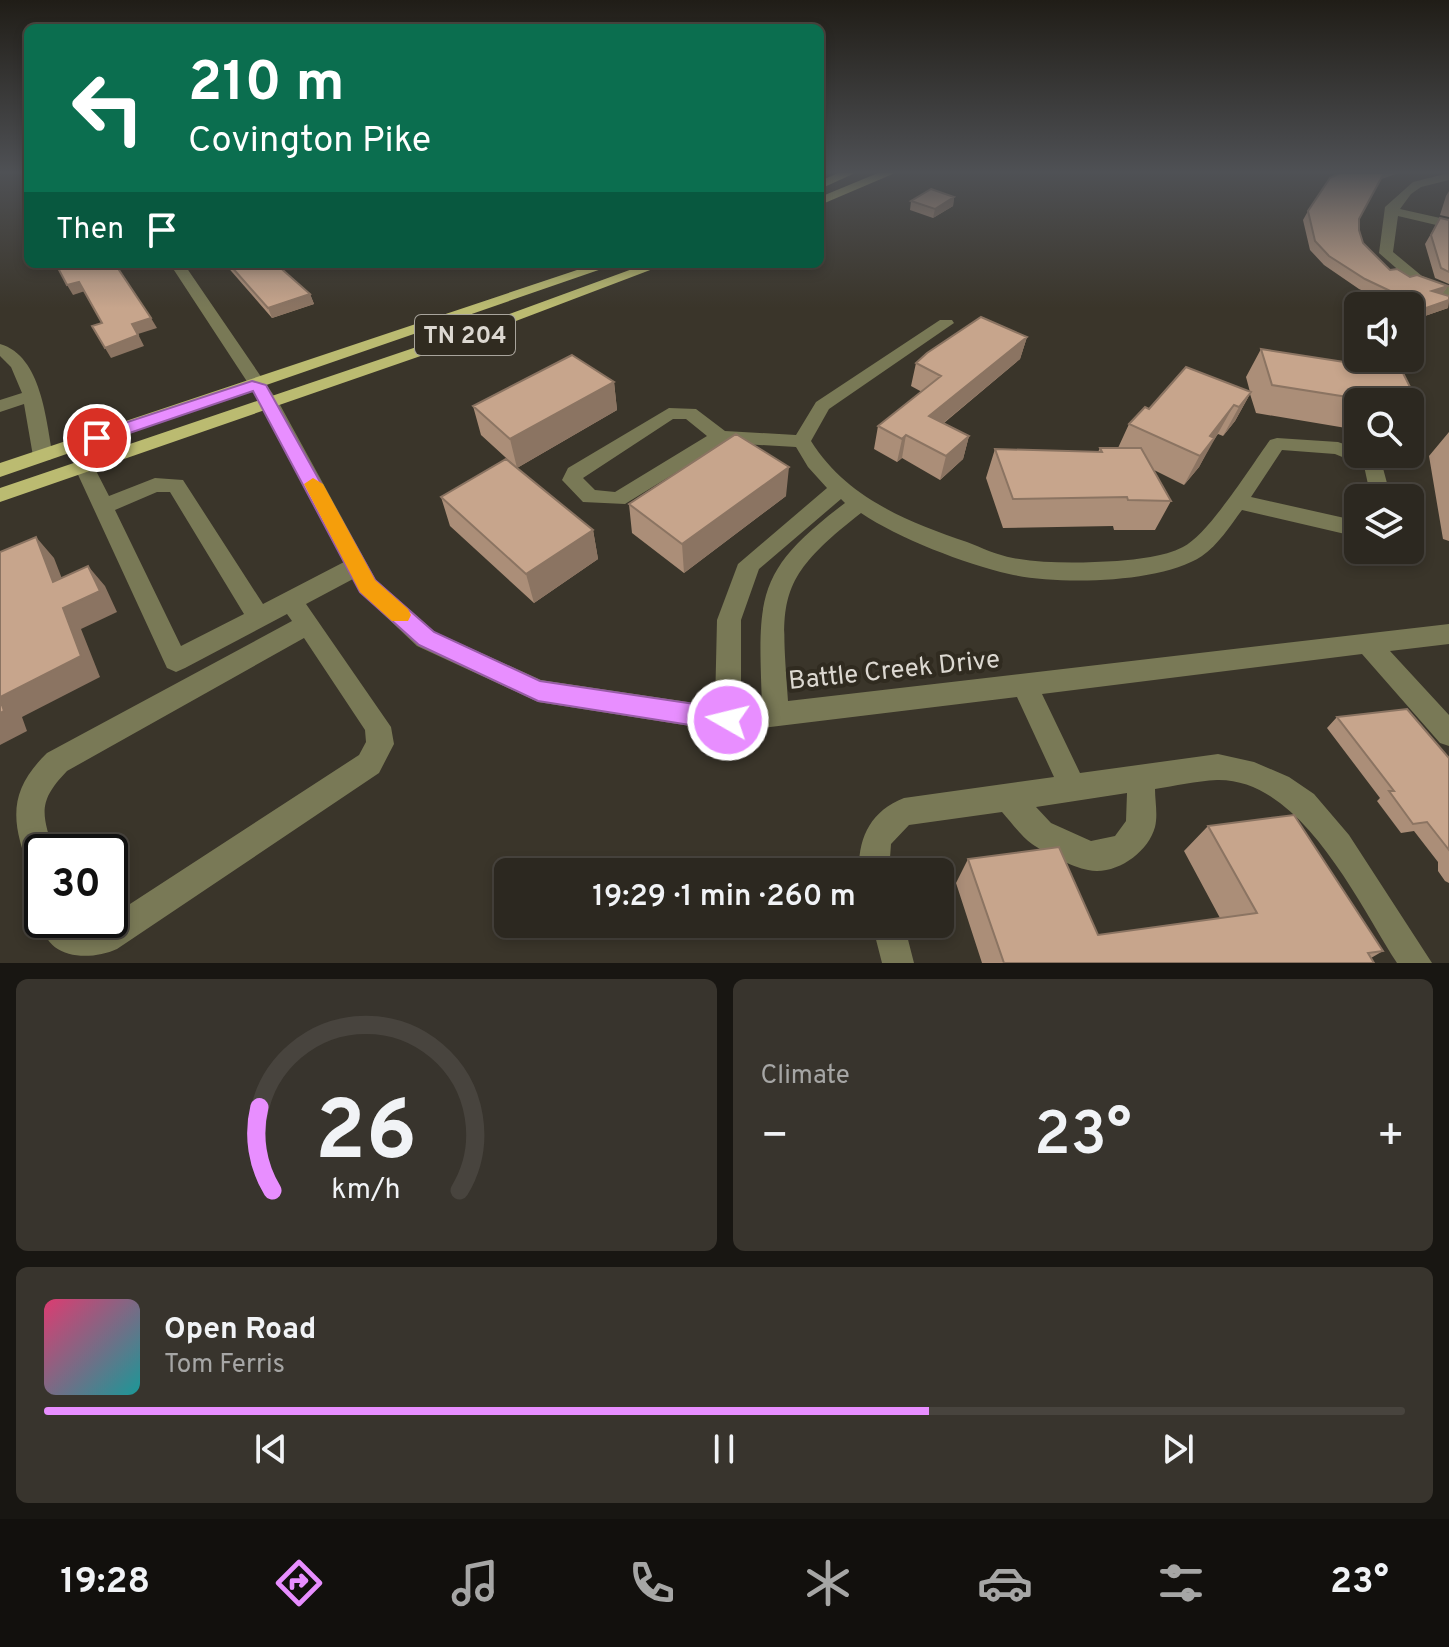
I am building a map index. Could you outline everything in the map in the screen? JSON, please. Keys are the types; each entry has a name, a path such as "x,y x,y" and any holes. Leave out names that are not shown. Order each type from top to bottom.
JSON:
{"main road":[{"name":"TN 204","path":"0,495 84,466 264,394 598,268"},
{"name":"TN 204","path":"0,470 264,394 647,268"}],"street":[{"path":"1388,218 1386,253 1417,279 1449,292"},
{"path":"1423,218 1449,224"},
{"name":"Battle Creek Drive","path":"180,268 264,394 368,586 426,639 538,691 728,720 1370,646 1449,634"},
{"path":"802,441 822,406 946,323"},
{"path":"0,349 7,352 32,396 43,456"},
{"path":"0,406 32,396"},
{"path":"720,437 690,413 669,414 575,473 572,480 590,497 618,499 720,437 802,441"},
{"path":"802,441 812,463 860,503 928,537 1014,567 1111,569 1155,563 1193,552 1277,444 1338,448 1373,462 1378,484"},
{"path":"84,466 190,688"},
{"path":"103,507 155,485 176,485 258,616"},
{"path":"728,720 729,620 749,564 840,489"},
{"path":"1235,501 1344,526"},
{"path":"776,713 771,611 776,587 799,553 860,503"},
{"path":"176,661 357,566"},
{"path":"128,923 369,764 380,744 378,727 290,599"},
{"path":"35,834 28,807 34,782 57,762 306,625"},
{"path":"1370,646 1449,734"},
{"path":"1025,685 1072,786"},
{"path":"874,858 874,844 884,824 904,812 1218,767 1251,773 1289,792 1320,821 1416,963"},
{"path":"1007,796 1041,833 1090,856 1124,849 1141,825 1141,777"},
{"path":"73,938 79,942 106,938"},
{"path":"892,938 898,963"}],"building":[{"path":"1310,218 1360,218 1363,243 1390,270 1397,269 1410,277 1417,275 1448,286 1432,291 1449,296 1449,300 1426,308 1424,292 1392,292 1329,256 1315,241"},
{"path":"1440,218 1449,220 1449,272 1441,268 1431,235"},
{"path":"58,268 118,268 151,318 132,324 138,335 105,348 92,326 102,323 79,282 67,285"},
{"path":"233,268 281,268 310,294 268,308"},
{"path":"981,317 1027,337 929,416 969,436 946,456 906,435 902,439 878,426 941,376 916,363"},
{"path":"1261,349 1344,362 1344,372 1402,372 1410,388 1344,388 1344,396 1272,385"},
{"path":"572,355 614,382 510,439 473,406"},
{"path":"1186,367 1251,392 1239,407 1234,405 1210,436 1214,438 1200,456 1129,424 1145,407 1149,409"},
{"path":"736,434 789,467 682,544 629,504"},
{"path":"1100,448 1141,448 1171,501 1128,500 1127,497 1013,499 995,449 1102,452"},
{"path":"506,459 593,530 526,574 441,497"},
{"path":"36,537 53,582 88,566 100,591 63,608 81,656 0,697 0,552"},
{"path":"1407,709 1449,758 1449,850 1427,822 1413,824 1389,791 1394,791 1337,717"},
{"path":"1294,815 1383,951 1368,953 1374,963 1004,963 968,859 1059,847 1098,935 1257,913 1208,826"}],"slow traffic":[{"path":"313,484 368,586 400,615"}],"route":[{"path":"97,438 258,385 368,586 426,639 538,691 728,720"}]}
